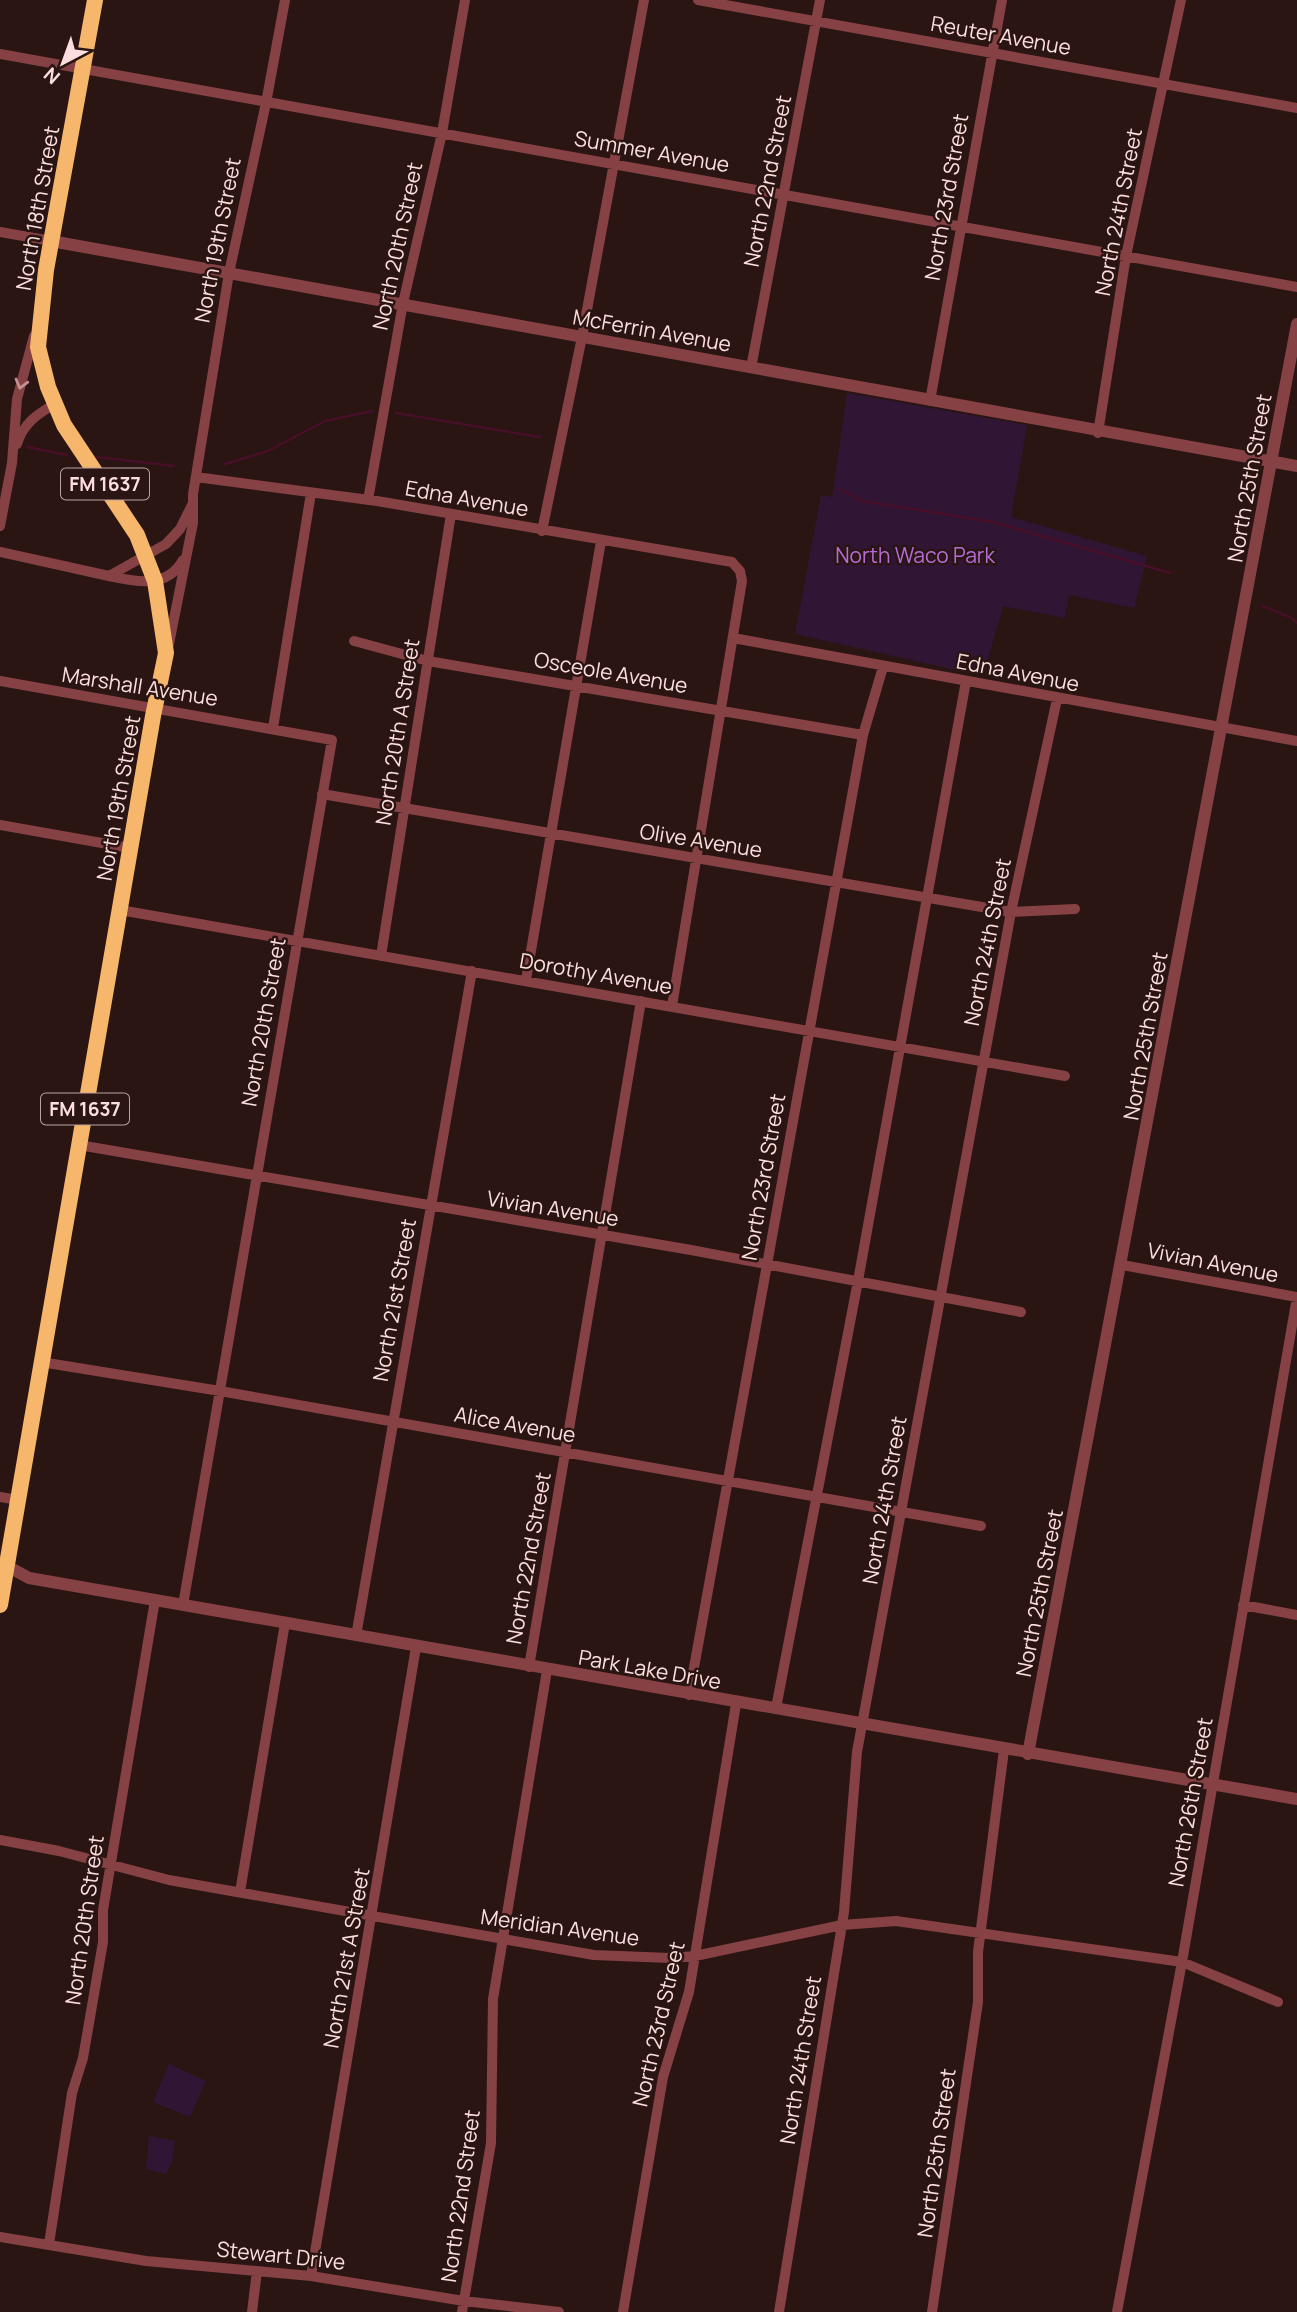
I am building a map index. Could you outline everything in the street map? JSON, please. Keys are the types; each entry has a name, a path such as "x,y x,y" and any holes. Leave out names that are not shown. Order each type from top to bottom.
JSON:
{"main road":[{"name":"North 18th Street","path":"38,318 95,0"},
{"name":"FM 1637","path":"38,318 38,346 55,404 76,445 107,485 136,533 145,555 155,582 166,653"},
{"name":"North 19th Street","path":"0,1605 3,1565 18,1500 166,653"}],"street":[{"name":"North 19th Street","path":"166,653 193,523 192,505 196,477 229,273 267,103 285,0"},
{"name":"North 20th Street","path":"368,500 403,303 442,133 465,0"},
{"path":"542,531 582,337 644,0"},
{"name":"Reuter Avenue","path":"698,0 1297,108"},
{"name":"North 22nd Street","path":"751,368 820,0"},
{"name":"North 23rd Street","path":"930,401 1002,0"},
{"name":"North 24th Street","path":"1098,433 1126,256 1181,0"},
{"name":"Summer Avenue","path":"0,54 1297,287"},
{"name":"McFerrin Avenue","path":"0,232 403,303 1098,433 1297,466"},
{"name":"North 18th Street","path":"12,463 17,399 38,318"},
{"name":"North 25th Street","path":"1028,1754 1297,324"},
{"name":"North 18th Street","path":"0,526 12,463 21,433 33,418 55,404"},
{"name":"Edna Avenue","path":"196,477 368,500 732,562 740,571 742,581 733,638 1297,741"},
{"path":"273,728 311,493"},
{"path":"108,576 175,536 192,505"},
{"name":"North 20th A Street","path":"381,956 451,514"},
{"path":"526,980 600,541"},
{"path":"0,552 131,581 155,582 174,572 186,555"},
{"path":"672,1006 733,638"},
{"name":"Osceole Avenue","path":"354,641 428,660 863,735"},
{"name":"North 23rd Street","path":"689,1695 863,735 883,667"},
{"name":"Marshall Avenue","path":"0,681 273,728"},
{"path":"776,1708 858,1282 966,681"},
{"name":"North 24th Street","path":"779,2312 842,1925 854,1773 1011,912 1057,699"},
{"name":"North 20th Street","path":"183,1605 332,740 273,728"},
{"name":"Olive Avenue","path":"322,794 1011,912 1075,909"},
{"path":"0,825 131,848"},
{"name":"Dorothy Avenue","path":"120,910 1065,1076"},
{"name":"North 21st Street","path":"356,1636 472,971"},
{"name":"North 22nd Street","path":"529,1667 641,1001"},
{"name":"Vivian Avenue","path":"79,1145 1021,1311"},
{"name":"Vivian Avenue","path":"1122,1265 1297,1297"},
{"name":"North 26th Street","path":"1117,2312 1182,1962 1297,1297"},
{"name":"Alice Avenue","path":"41,1362 981,1525"},
{"path":"0,1497 18,1500"},
{"name":"Park Lake Drive","path":"3,1565 29,1578 736,1704 776,1708 1004,1750 1297,1799"},
{"name":"North 20th Street","path":"49,2244 73,2086 83,2058 103,1942 103,1910 155,1600"},
{"path":"1243,1605 1297,1615"},
{"path":"240,1892 285,1623"},
{"name":"North 21st A Street","path":"311,2276 416,1647"},
{"name":"North 22nd Street","path":"463,2306 491,2143 491,2035 503,1940 547,1670"},
{"name":"North 23rd Street","path":"624,2312 663,2077 684,2014 695,1956 736,1704"},
{"name":"North 25th Street","path":"932,2312 978,2002 976,1974 1004,1750"},
{"name":"Meridian Avenue","path":"0,1840 110,1866 240,1892 503,1940 626,1958 695,1956 842,1925 897,1921 1182,1962 1278,2003"},
{"name":"Stewart Drive","path":"0,2236 146,2261 311,2276 463,2306 559,2312"},
{"path":"252,2312 257,2271"}],"green space":[{"name":"North Waco Park","path":"847,393 1027,425 1011,517 1147,556 1134,608 1069,595 1065,618 1003,606 983,676 795,634 821,495 832,497"},
{"path":"169,2064 206,2081 190,2117 153,2102"},
{"path":"149,2136 175,2141 172,2162 166,2174 146,2169"}],"waterway":[{"path":"225,464 268,451 325,421 372,411"},
{"path":"396,413 540,437"},
{"path":"27,447 67,455"},
{"path":"97,457 174,466"},
{"path":"838,488 862,501 993,522 1170,573"},
{"path":"1262,606 1290,617 1297,623"}]}
